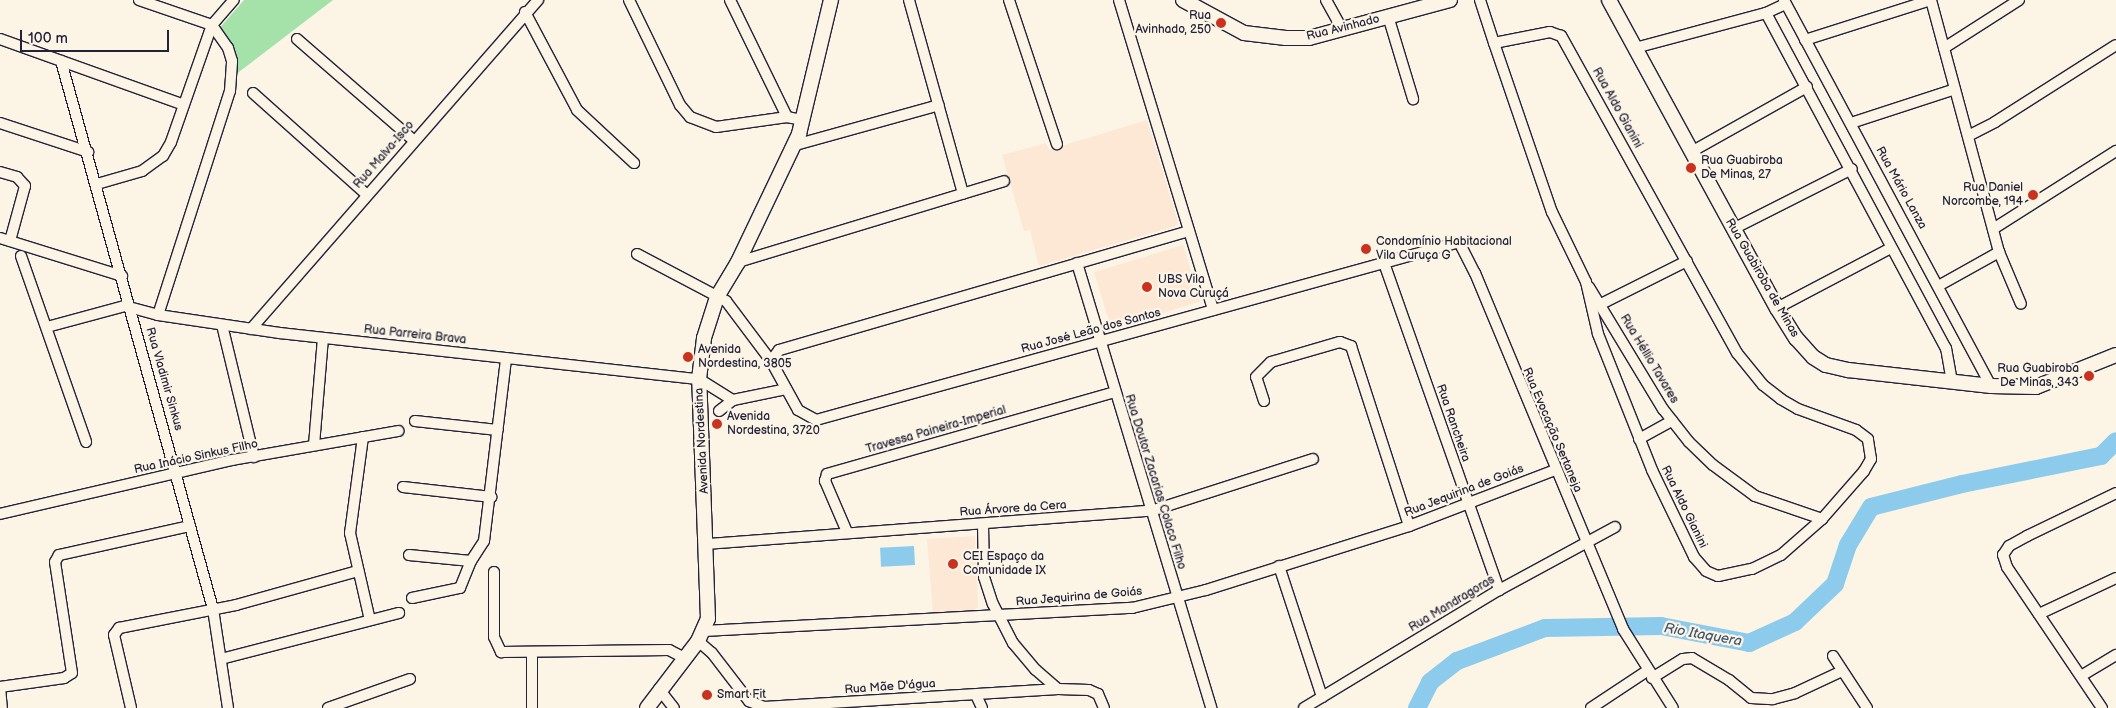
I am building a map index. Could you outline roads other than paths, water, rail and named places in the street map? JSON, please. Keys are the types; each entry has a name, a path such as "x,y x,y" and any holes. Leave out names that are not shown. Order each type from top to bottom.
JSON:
{"street":[{"path":"139,0 212,25 228,48 232,62 230,92 158,315"},
{"path":"97,184 142,171 159,161 171,142 212,25 234,0"},
{"name":"Rua Malva-Isco","path":"251,328 412,140 525,12 538,0"},
{"path":"629,0 680,105 690,117 716,127 787,117 803,120"},
{"path":"730,0 787,117"},
{"name":"Avenida Nordestina","path":"701,636 709,597 699,379 701,350 718,297 738,262 795,145 803,120 831,0"},
{"path":"909,0 963,194"},
{"path":"1009,0 1057,144"},
{"path":"1119,0 1213,310"},
{"name":"Rua Avinhado","path":"1183,0 1224,24 1253,34 1309,38 1450,0"},
{"path":"1326,0 1342,29"},
{"name":"Rua Aldo Gianini","path":"1480,0 1494,43 1552,212 1586,282 1598,334 1639,439 1694,557 1711,574 1752,569 1781,555 1822,519 1864,472 1871,460 1868,439 1856,430 1798,409 1763,385 1737,353 1561,36 1550,32 1494,43"},
{"name":"Rua Guabiroba de Minas","path":"1609,0 1777,308 1806,352 1826,365 1952,382 1991,386 2036,387 2116,356"},
{"path":"1805,40 1931,0 1999,252 2021,304"},
{"path":"1944,48 2019,0"},
{"path":"1635,48 1766,12 1784,2"},
{"name":"Rua Mário Lanza","path":"1784,2 1940,285 1991,386"},
{"path":"525,12 577,110 634,163"},
{"path":"1766,12 1852,169 1891,248 1946,348 1952,382"},
{"path":"1388,16 1413,100"},
{"path":"0,39 184,105"},
{"path":"296,39 412,140"},
{"path":"1968,136 1995,122 2116,45"},
{"name":"Rua Vladimir Sinkus","path":"61,61 177,472 213,609 228,708"},
{"path":"1691,152 1808,87"},
{"path":"1851,123 1955,89"},
{"path":"252,93 366,194"},
{"path":"795,145 939,105"},
{"path":"0,123 88,152"},
{"path":"1993,229 2116,151"},
{"path":"1733,229 1852,169"},
{"path":"0,172 18,177 24,186 5,239 122,276"},
{"path":"738,262 1004,182"},
{"path":"771,361 779,350 1189,231"},
{"name":"Rua José Leão dos Santos","path":"637,254 718,297 732,308 771,361 798,410 816,420 1384,262 1452,241 1459,242 1467,253"},
{"path":"1777,308 1891,248"},
{"path":"1940,285 1999,252"},
{"name":"Rua Evocação Sertaneja","path":"1467,253 1555,470 1630,644 1673,708"},
{"path":"21,256 86,442"},
{"path":"1601,304 1687,261"},
{"name":"Rua Rancheira","path":"1384,262 1499,590"},
{"name":"Rua Doutor Zacarias Colaco Filho","path":"1076,263 1211,708"},
{"name":"Rua Héllio Tavares","path":"1586,282 1672,421 1712,465 1755,496 1822,519"},
{"name":"Rua Parreira Brava","path":"47,327 118,307 222,325 323,338 699,379"},
{"path":"222,325 254,456"},
{"path":"314,445 323,338"},
{"path":"1264,401 1256,377 1271,362 1340,342 1351,346 1409,526"},
{"path":"412,598 460,588 471,562 484,541 491,497 506,358"},
{"path":"699,379 733,400"},
{"path":"719,411 733,400 786,389"},
{"name":"Travessa Paineira-Imperial","path":"847,532 824,481 827,474 1114,392"},
{"path":"416,421 498,430"},
{"path":"1639,439 1672,421"},
{"name":"Rua Inácio Sinkus Filho","path":"0,514 177,472 254,456 398,432"},
{"path":"363,437 350,533 370,620"},
{"name":"Rua Árvore da Cera","path":"707,544 847,532 1151,511 1313,459"},
{"name":"Rua Jequirina de Goiás","path":"701,636 1132,608 1177,598 1409,526 1467,502 1555,470"},
{"path":"403,487 491,497"},
{"path":"2102,708 2007,567 2004,552 2027,536 2116,493"},
{"path":"983,524 984,577 1000,616 1013,643 1036,670 1058,689"},
{"path":"2,708 0,687 64,678 72,673 55,562 59,555 190,526"},
{"name":"Rua Mandragoras","path":"1304,708 1499,590 1614,527"},
{"path":"409,555 471,562"},
{"path":"1279,566 1322,697"},
{"path":"130,708 116,631 124,627 213,609 358,571"},
{"path":"494,572 496,648 504,653 668,650 684,658"},
{"path":"2039,614 2116,578"},
{"path":"221,659 399,613"},
{"path":"647,708 659,689 701,636"},
{"name":"Rua Mãe D'água","path":"701,636 749,701 758,706 864,705 1058,689 1089,690 1098,694 1104,708"},
{"path":"532,653 532,708"},
{"path":"2081,676 2116,655"},
{"path":"1833,656 1867,708"},
{"path":"1591,708 1683,659 1692,658 1729,680 1751,698 1772,699 1795,693 1842,671"},
{"path":"328,708 410,679"},
{"path":"659,689 674,708"},
{"path":"976,695 982,708"}],"water":[{"path":"914,546 915,565 881,567 880,548"}],"waterway":[{"name":"Rio Itaquera","path":"1417,708 1430,682 1457,661 1545,628 1661,626 1749,643 1795,622 1835,584 1848,545 1871,507 1962,484 2101,456 2116,441"}],"place":[{"name":"Rua Avinhado, 250","path":"1221,23"},
{"name":"Rua Guabiroba De Minas, 27","path":"1691,168"},
{"name":"Rua Daniel Norcombe, 194","path":"2033,195"},
{"name":"Condomínio Habitacional Vila Curuça G","path":"1366,249"},
{"name":"UBS Vila Nova Curuçá","path":"1147,287"},
{"name":"Avenida Nordestina, 3805","path":"688,357"},
{"name":"Rua Guabiroba De Minas, 343","path":"2089,376"},
{"name":"Avenida Nordestina, 3720","path":"717,424"},
{"name":"CEI Espaço da Comunidade IX","path":"953,564"},
{"name":"Smart Fit","path":"707,695"}]}
